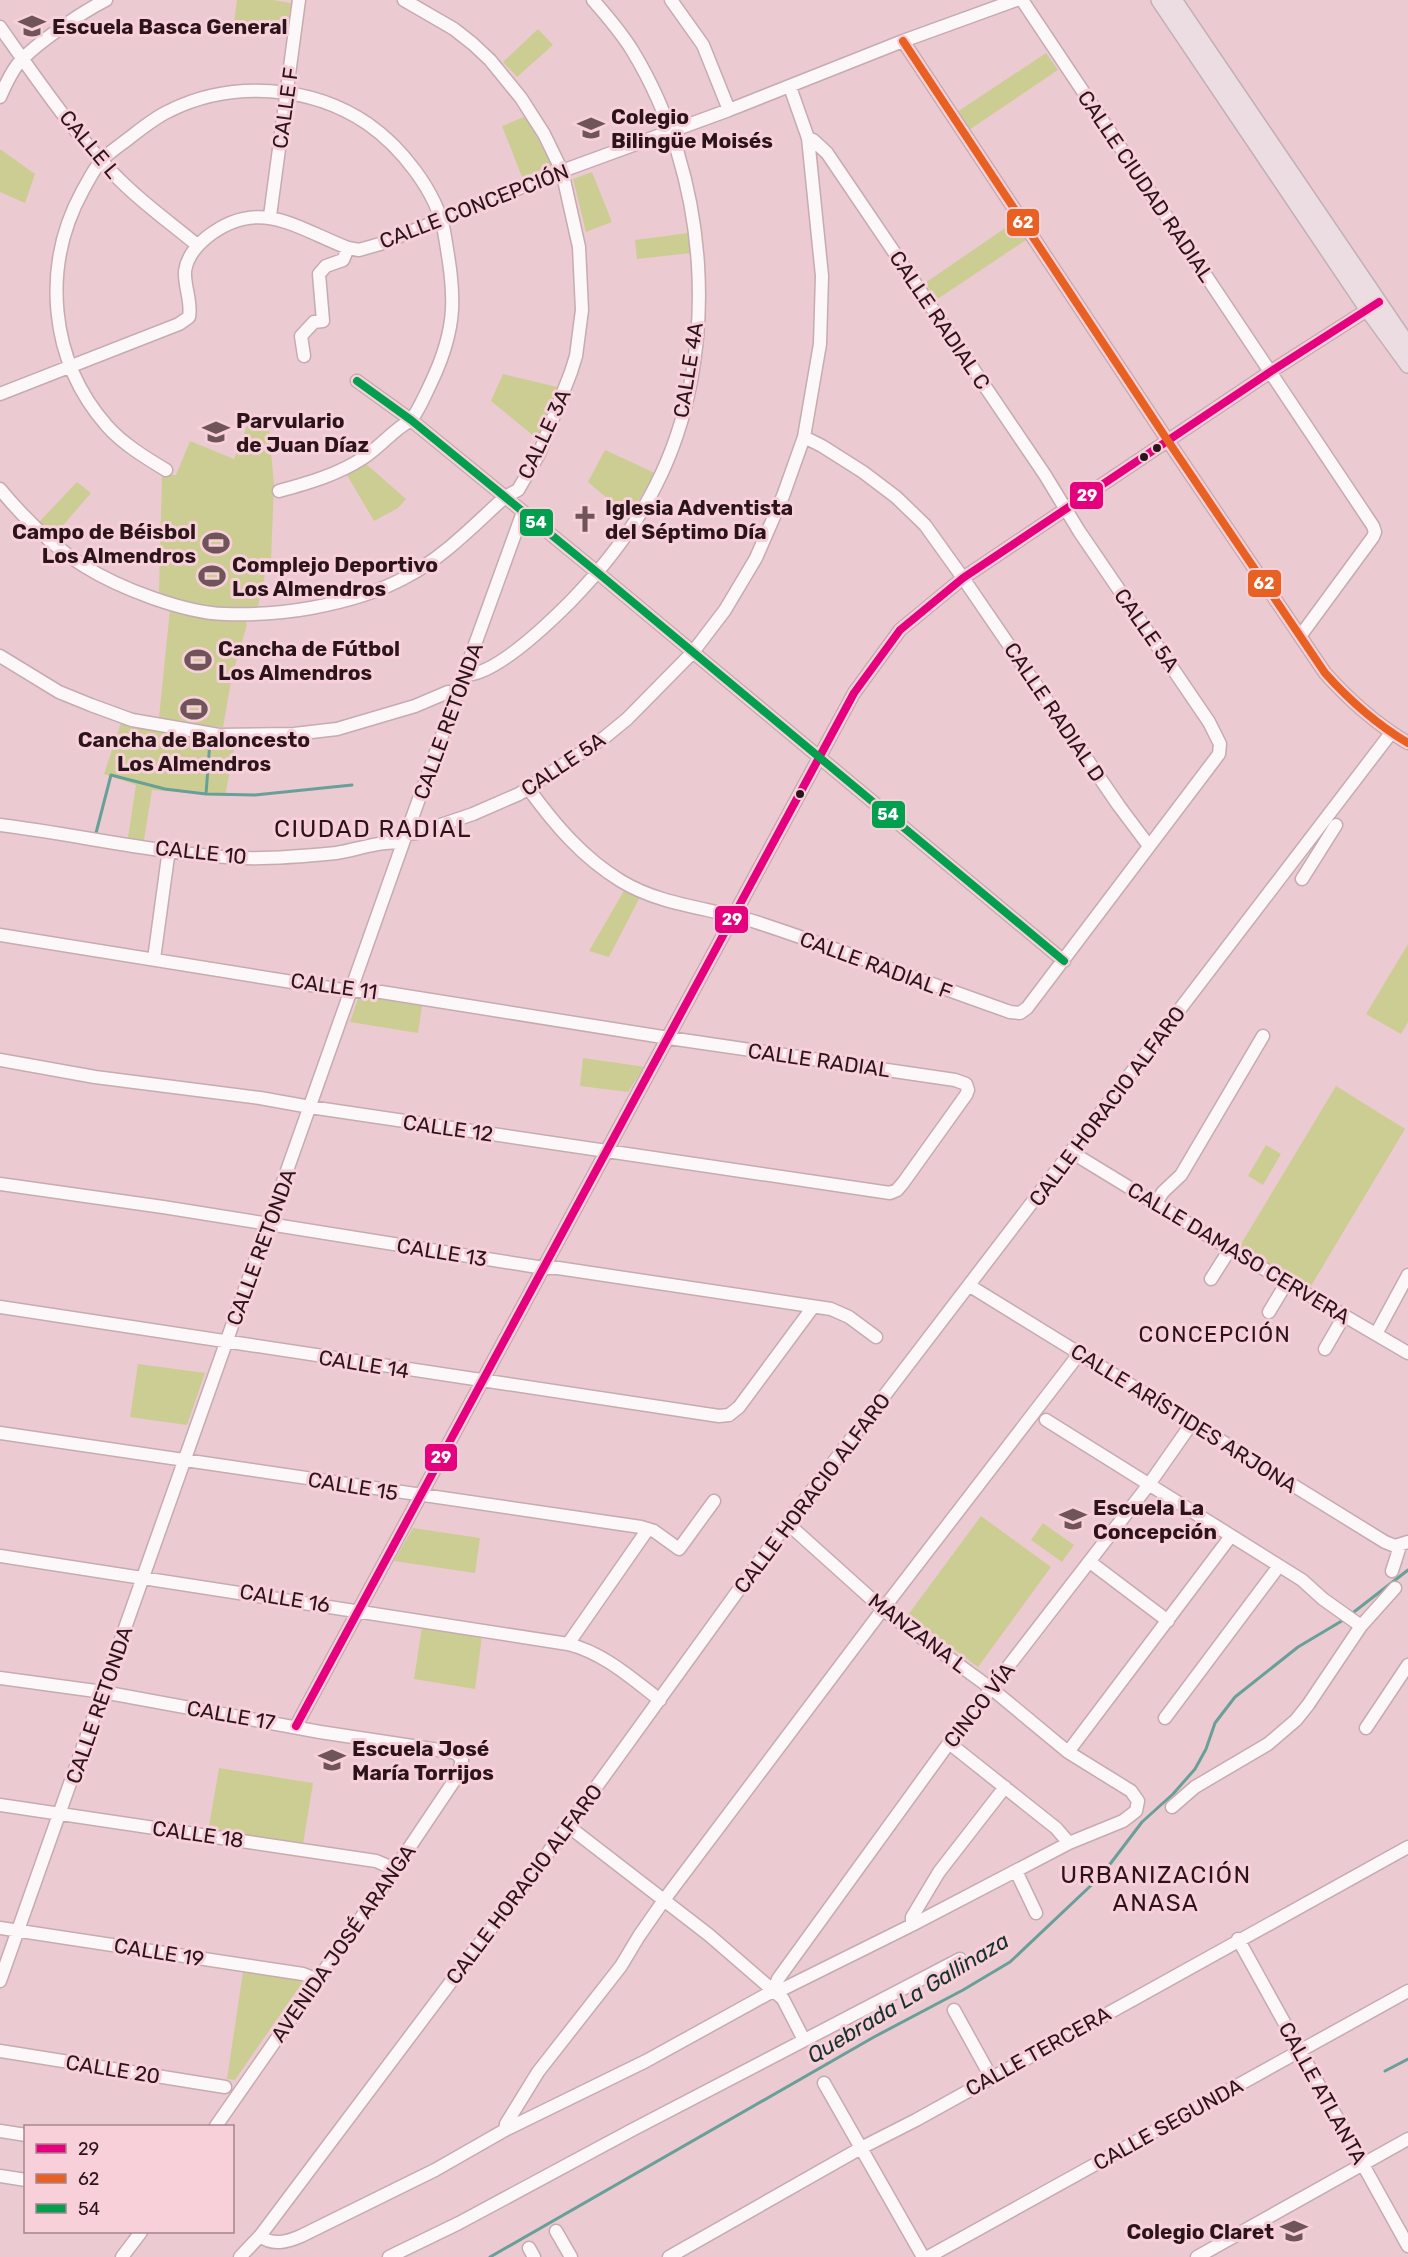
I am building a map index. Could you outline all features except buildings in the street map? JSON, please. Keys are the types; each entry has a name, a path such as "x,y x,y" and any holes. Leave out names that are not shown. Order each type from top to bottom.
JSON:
{"main road":[{"path":"1159,0 1373,306 1408,345"},
{"path":"1174,0 1373,306 1408,365"}],"street":[{"path":"0,98 15,68 23,59 72,21 106,0"},
{"name":"CALLE F","path":"270,216 299,0"},
{"name":"CALLE 3A","path":"0,489 40,532 84,566 135,591 169,603 192,610 224,614 301,610 332,604 375,591 406,578 438,557 505,497 518,490 539,454 576,356 582,310 582,277 579,248 562,171 544,134 527,107 490,60 454,29 404,0"},
{"name":"CALLE 4A","path":"464,675 475,675 516,651 553,620 598,573 624,537 656,485 678,431 690,386 697,331 700,276 694,225 671,132 646,74 631,49 593,0"},
{"path":"672,0 703,45 729,110"},
{"name":"CALLE CONCEPCIÓN","path":"0,394 179,324 189,317 191,307 185,272 190,255 197,245 217,229 239,219 270,216 348,248 359,250 380,244 562,171 790,87 903,41 1016,0"},
{"name":"CALLE CIUDAD RADIAL","path":"1022,0 1354,496 1375,532 1300,635"},
{"name":"CALLE L","path":"0,27 102,160 126,186 197,245"},
{"path":"903,41 1325,673 1351,702 1391,733 1408,743"},
{"name":"CALLE 5A","path":"405,838 473,814 528,788 571,761 627,719 693,652 725,610 756,558 783,496 804,437 820,344 822,276 808,138 790,87"},
{"path":"166,470 108,428 86,399 70,368 56,315 55,283 64,231 73,208 102,160 150,122 192,102 238,92 287,92 315,98 351,113 378,131 404,155 441,219 453,294 451,326 444,356 411,420 365,457 342,471 279,491"},
{"name":"CALLE RADIAL C","path":"808,138 827,153 1066,509"},
{"path":"304,356 302,336 314,322 323,321 319,273 326,266 343,261 348,248"},
{"path":"296,1726 854,693 886,646 918,613 963,578 1270,372 1373,306"},
{"path":"357,381 411,420 598,573 1064,961 1149,846"},
{"name":"CALLE RADIAL D","path":"804,437 863,472 896,497 925,525 1149,846"},
{"name":"CALLE 5A","path":"1066,509 1209,722 1220,744 1218,754 1149,846"},
{"name":"CALLE RETONDA","path":"0,1982 226,1343 270,1225 405,838 523,512"},
{"path":"0,656 59,692 101,709 132,720 219,735 294,734 337,729 415,706 448,692 458,692"},
{"name":"CALLE HORACIO ALFARO","path":"240,2257 260,2236 568,1826 788,1523 1071,1152 1328,829 1391,733"},
{"path":"528,788 568,840 596,864 623,882 672,902 733,918"},
{"name":"CALLE 10","path":"0,825 244,858 336,852 392,843 405,838"},
{"path":"1302,879 1328,829"},
{"path":"154,959 169,849"},
{"name":"CALLE RADIAL F","path":"733,918 757,923 1010,1012 1020,1013 1027,1008 1064,961"},
{"name":"CALLE 11","path":"0,935 669,1038"},
{"path":"1155,1204 1180,1175 1263,1036"},
{"name":"CALLE RADIAL","path":"669,1038 963,1082 968,1086 966,1095 897,1190"},
{"name":"CALLE 12","path":"0,1060 95,1077 260,1098 882,1192 897,1190"},
{"name":"CALLE DAMASO CERVERA","path":"1071,1152 1230,1249 1408,1353"},
{"name":"CALLE 13","path":"0,1184 813,1307 839,1312 876,1337"},
{"path":"1211,1279 1230,1249"},
{"path":"1376,1334 1408,1275"},
{"path":"1269,1312 1287,1282"},
{"name":"CALLE ARÍSTIDES ARJONA","path":"970,1286 1385,1542 1404,1544"},
{"name":"CALLE 14","path":"0,1307 719,1416 729,1415 739,1407 813,1307"},
{"path":"1325,1349 1344,1316"},
{"path":"505,2130 538,2072 618,1971 664,1900 887,1613 1079,1354"},
{"path":"1046,1420 1302,1580 1358,1624"},
{"name":"CINCO VÍA","path":"773,1991 778,1979 948,1743 1150,1484 1192,1423"},
{"name":"CALLE 15","path":"0,1433 648,1529 679,1549 714,1502"},
{"name":"MANZANA L","path":"788,1523 887,1613 992,1689 1068,1752 1131,1791 1138,1801 1136,1811 1123,1821 1069,1843"},
{"path":"568,1644 648,1529"},
{"path":"1068,1752 1231,1536"},
{"path":"1392,1571 1404,1544"},
{"name":"CALLE 16","path":"0,1556 568,1644 607,1659 660,1700"},
{"path":"1089,1562 1168,1621"},
{"path":"1165,1718 1279,1566"},
{"path":"1172,1807 1195,1786 1268,1744 1296,1720 1308,1705 1358,1624 1395,1588"},
{"path":"1366,1728 1408,1665"},
{"name":"CALLE 17","path":"0,1678 103,1692 320,1732 452,1752 460,1757"},
{"path":"260,2236 265,2240 282,2242 302,2236 435,2170 505,2130 646,2061 773,1991 783,1989 912,1925 1069,1843 1056,1828 948,1743"},
{"name":"AVENIDA JOSÉ ARANGA","path":"217,2125 458,1775 460,1757"},
{"path":"912,1925 912,1917 939,1872 1005,1787"},
{"name":"CALLE 18","path":"0,1805 376,1861 395,1869"},
{"path":"568,1826 709,1935 783,2000 804,2040"},
{"name":"CALLE TERCERA","path":"669,2257 861,2148 1408,1846"},
{"path":"1016,1870 1036,1913"},
{"name":"CALLE 19","path":"0,1928 303,1974 318,1980"},
{"name":"CALLE ATLANTA","path":"1238,1939 1408,2246"},
{"path":"389,2257 459,2223 960,1959"},
{"name":"CALLE SEGUNDA","path":"928,2257 1408,1991"},
{"path":"954,2010 991,2077"},
{"name":"CALLE 20","path":"0,2051 225,2087"},
{"path":"824,2084 923,2257"},
{"path":"0,2131 24,2135"},
{"path":"1197,2257 1408,2139"},
{"path":"0,2176 24,2180"},
{"path":"556,2231 571,2257"},
{"path":"122,2257 140,2233"}],"green space":[{"path":"237,0 273,0 291,3 287,30 234,22"},
{"path":"538,29 553,45 517,77 503,62"},
{"path":"1046,53 1058,70 969,130 957,112"},
{"path":"526,116 552,166 522,177 502,126"},
{"path":"0,149 35,174 25,203 0,192"},
{"path":"592,172 612,222 586,232 573,179"},
{"path":"1014,222 1026,240 936,300 925,283"},
{"path":"688,233 691,253 637,259 635,240"},
{"path":"503,374 557,387 545,421 536,438 491,401"},
{"name":"Complejo Deportivo Los Almendros","path":"247,426 269,429 274,485 271,560 268,560 258,607 247,619 232,676 223,727 191,725 159,718 170,609 159,592 162,475 176,475 190,441 234,459"},
{"path":"605,450 655,473 629,517 588,482"},
{"path":"365,463 406,499 398,508 374,521 347,475"},
{"path":"77,482 91,493 53,537 38,523"},
{"path":"121,723 178,734 236,739 225,796 152,790 144,840 128,838 136,785 104,774"},
{"path":"625,889 640,897 609,957 589,951"},
{"path":"1408,944 1408,1022 1401,1034 1366,1014"},
{"path":"359,996 422,1006 418,1033 350,1022"},
{"path":"583,1058 644,1067 628,1092 580,1086"},
{"path":"1336,1086 1405,1129 1308,1291 1238,1249"},
{"path":"1266,1145 1281,1154 1263,1185 1248,1176"},
{"path":"138,1364 205,1373 187,1425 130,1417"},
{"path":"981,1516 1051,1567 978,1667 908,1615"},
{"path":"1043,1523 1074,1545 1062,1562 1031,1540"},
{"path":"413,1528 480,1538 475,1573 394,1561"},
{"path":"422,1627 482,1637 475,1689 414,1679"},
{"path":"219,1768 313,1783 303,1845 208,1832"},
{"path":"243,1972 299,1980 302,1983 235,2080 227,2079"}],"waterway":[{"path":"96,833 111,775 165,789 206,794 210,741"},
{"path":"207,794 255,795 352,785"},
{"name":"Quebrada La Gallinaza","path":"1350,1615 1408,1570"},
{"name":"Quebrada La Gallinaza","path":"490,2257 874,2037 963,1990 1010,1962 1101,1876 1142,1822 1173,1794 1195,1769 1206,1749 1215,1723 1235,1697 1298,1647 1345,1619"},
{"path":"1385,2071 1408,2059"}],"transit line":[{"name":"62","path":"903,41 1325,673 1364,711 1408,743"},
{"name":"29","path":"296,1726 854,693 900,630 963,578 1270,372 1379,302"},
{"name":"54","path":"357,381 411,420 598,573 1064,961"}],"place":[{"name":"Escuela Basca General","path":"32,26"},
{"name":"Colegio Bilingüe Moisés","path":"591,128"},
{"name":"Parvulario de Juan Díaz","path":"216,432"},
{"name":"Iglesia Adventista del Séptimo Día","path":"585,519"},
{"name":"Campo de Béisbol Los Almendros","path":"216,543"},
{"name":"Complejo Deportivo Los Almendros","path":"212,576"},
{"name":"Cancha de Fútbol Los Almendros","path":"198,660"},
{"name":"Cancha de Baloncesto Los Almendros","path":"194,709"},
{"name":"Escuela La Concepción","path":"1073,1519"},
{"name":"Escuela José María Torrijos","path":"332,1760"},
{"name":"Colegio Claret","path":"1294,2231"}],"district":[{"name":"CIUDAD RADIAL","path":"373,829"},
{"name":"CONCEPCIÓN","path":"1215,1334"},
{"name":"URBANIZACIÓN ANASA","path":"1156,1889"}]}
